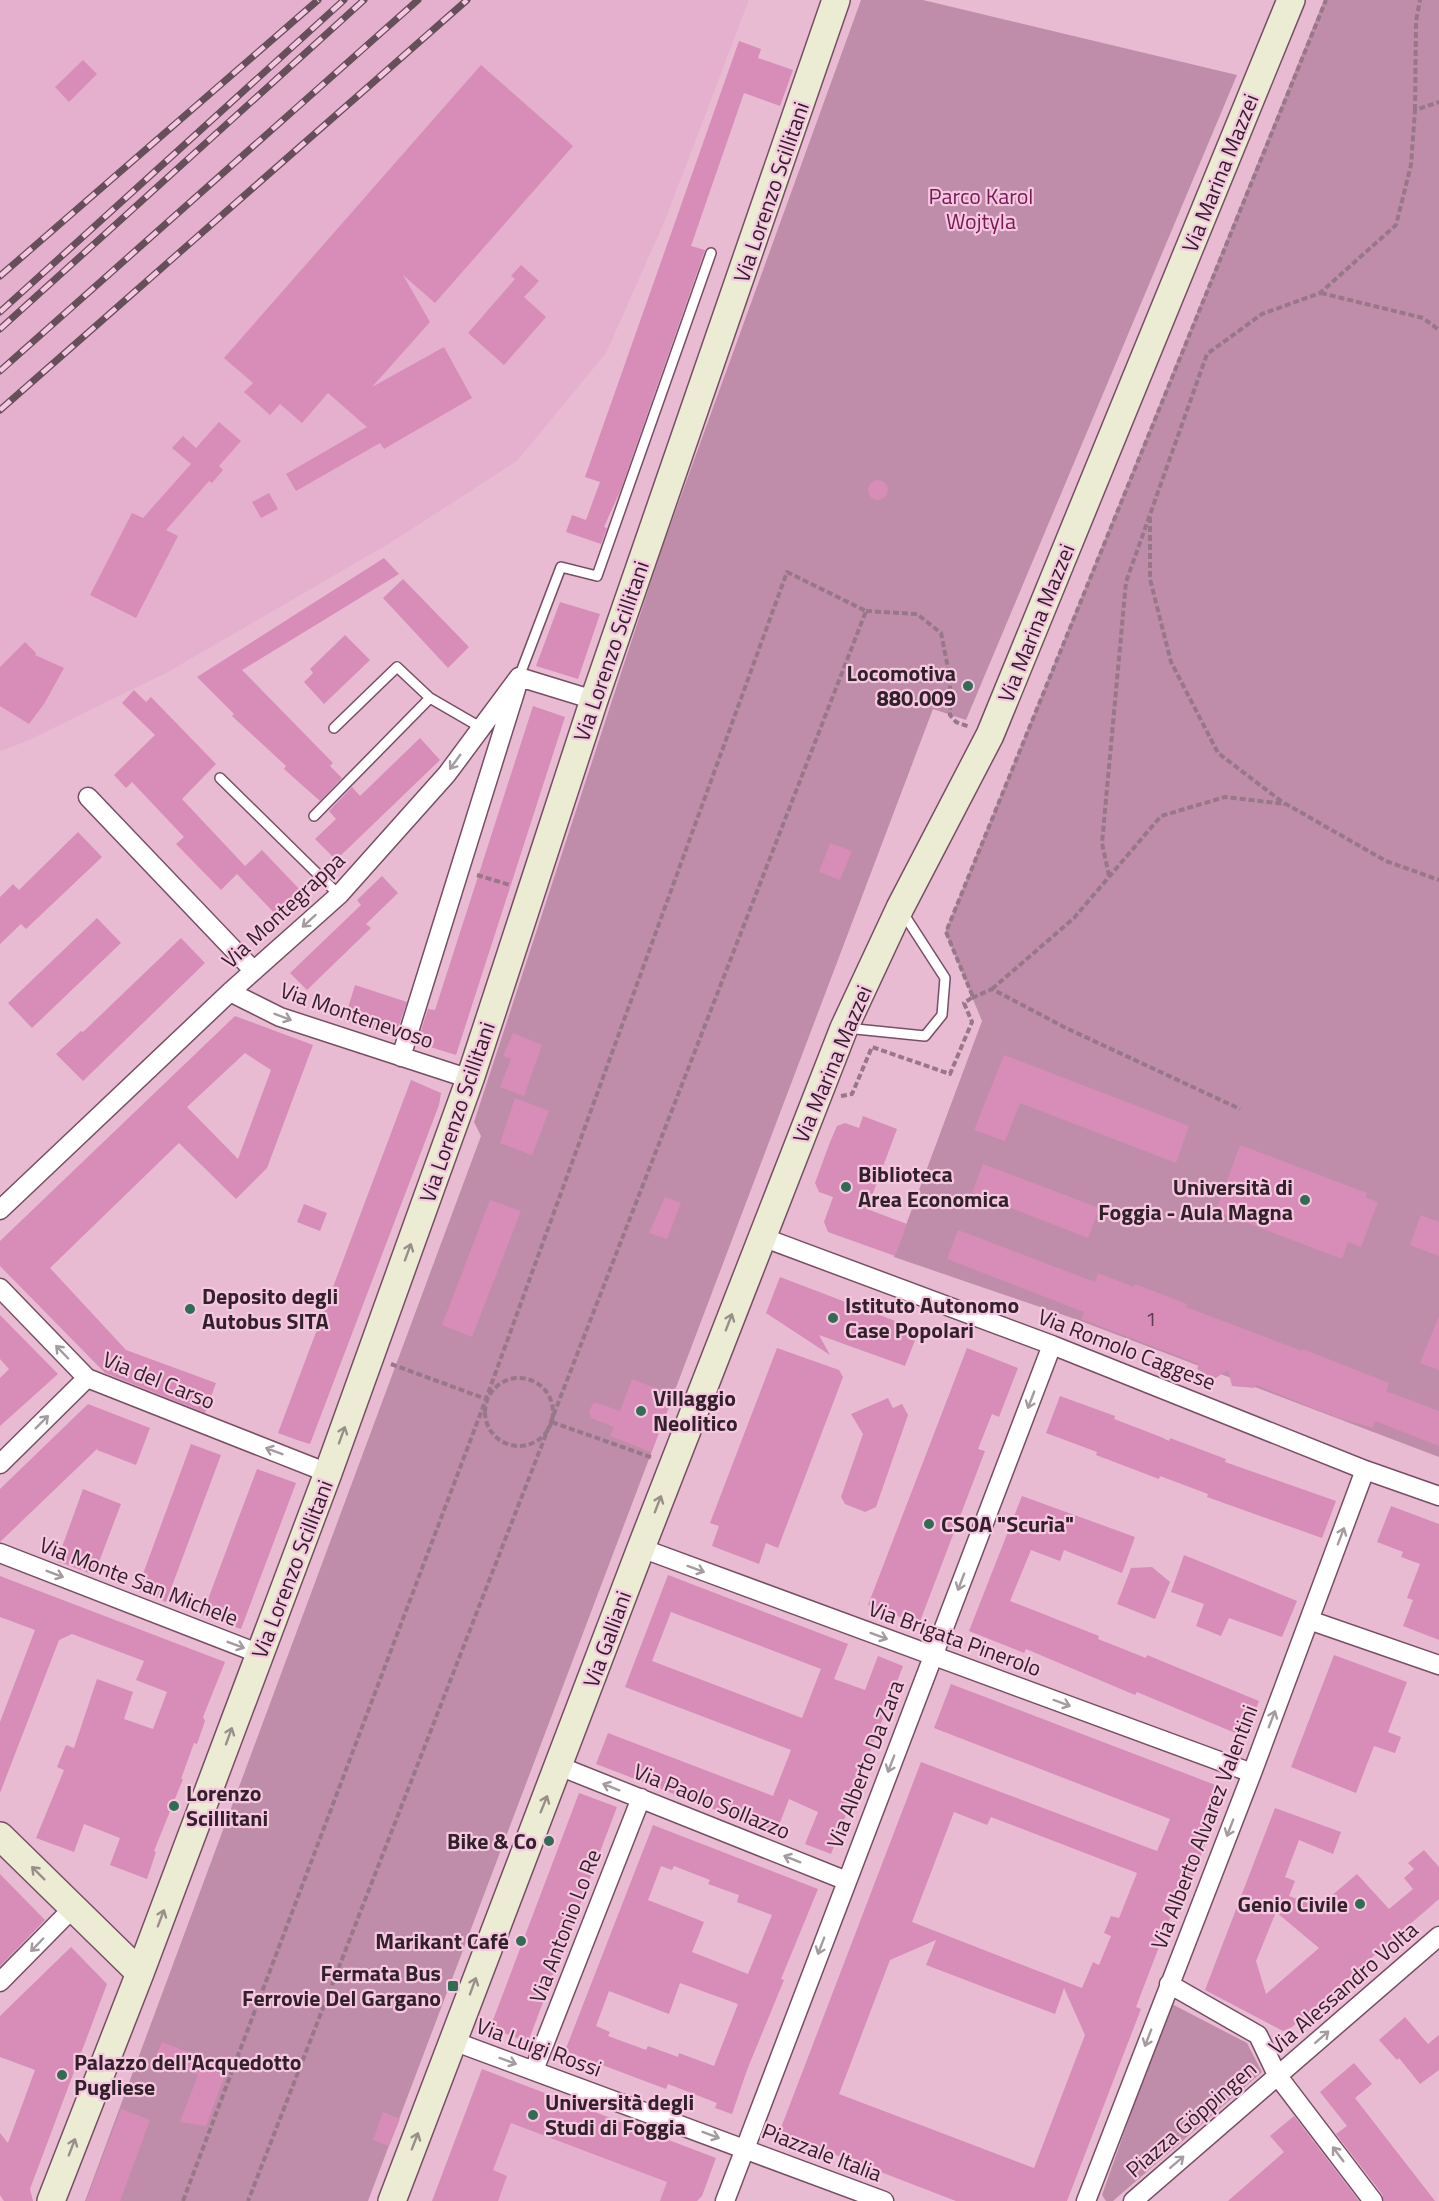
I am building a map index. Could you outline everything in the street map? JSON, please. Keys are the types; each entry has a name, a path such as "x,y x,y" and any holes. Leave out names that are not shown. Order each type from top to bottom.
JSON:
{"street":[{"name":"Via Marina Mazzei","path":"762,1237 844,1028 900,908 990,735 1291,0"},
{"name":"Via Lorenzo Scillitani","path":"51,2201 140,1973 328,1473 470,1079 594,700 836,4"},
{"name":"Via Lorenzo Scillitani","path":"401,1057 519,677"},
{"path":"519,677 594,700"},
{"name":"Via Montegrappa","path":"0,1210 230,992 339,895 447,774 519,677"},
{"name":"Via Montenevoso","path":"88,797 254,970"},
{"name":"Via Montenevoso","path":"230,992 280,1017 470,1079"},
{"name":"Via Romolo Caggese","path":"762,1237 1052,1345 1365,1470 1439,1496"},
{"name":"Via Galliani","path":"392,2201 762,1237"},
{"name":"Via del Carso","path":"0,1288 87,1378 328,1473"},
{"name":"Via Alberto Da Zara","path":"725,2201 1052,1345"},
{"path":"0,1464 87,1378"},
{"name":"Via Alberto Alvarez Valentini","path":"1086,2201 1252,1773 1365,1470"},
{"name":"Via Brigata Pinerolo","path":"641,1548 1252,1773"},
{"name":"Via Monte San Michele","path":"0,1553 260,1654"},
{"path":"1309,1620 1439,1665"},
{"name":"Via Paolo Sollazzo","path":"559,1766 847,1881"},
{"name":"Via Antonio Lo Re","path":"534,2070 641,1798"},
{"path":"0,1836 140,1973"},
{"path":"0,1982 73,1908"},
{"name":"Via Alessandro Volta","path":"1277,2075 1439,1936"},
{"name":"Piazza Göppingen","path":"1133,2201 1277,2075 1258,2035 1169,1984"},
{"name":"Via Luigi Rossi","path":"453,2040 744,2148"},
{"path":"1277,2075 1373,2201"},
{"name":"Piazzale Italia","path":"744,2148 884,2201"}],"lane":[{"name":"Via Lorenzo Scillitani","path":"519,677 561,567 597,576 711,253"},
{"path":"334,728 397,667 430,698 480,727"},
{"path":"314,816 430,698"},
{"path":"220,778 339,895"},
{"path":"844,1028 925,1036 942,1015 945,978 900,908"}],"path":[{"path":"964,1003 973,997 946,932 1326,0"},
{"path":"1109,876 1102,843 1126,582 1150,513 1207,354 1262,314 1320,293 1396,225 1411,165 1415,110 1416,21 1420,0"},
{"path":"1415,110 1439,102"},
{"path":"1320,293 1423,318 1439,330"},
{"path":"1150,513 1150,579 1171,662 1218,753 1286,804 1386,861 1439,880"},
{"path":"183,2201 486,1400 787,572 866,611 917,614 941,633 950,678 950,715 956,722 990,735"},
{"path":"248,2201 866,611"},
{"path":"942,1015 992,989 1074,918 1161,816 1225,797 1286,804"},
{"path":"460,869 531,892"},
{"path":"992,989 1066,1028 1240,1109"},
{"path":"373,1349 392,1365 486,1400"},
{"path":"526,1378 546,1391 553,1406 552,1422 547,1432 530,1445 510,1446 497,1439 488,1428 484,1409 486,1400 502,1382 526,1378"},
{"path":"552,1422 673,1465"}],"shaded area":[{"path":"0,0 749,0 666,218 606,353 517,461 390,543 168,672 27,741 0,751"},
{"name":"Università degli Studi di Foggia","path":"484,2072 712,2158 696,2201 434,2201"}],"green space":[{"name":"Parco Karol Wojtyla","path":"861,0 923,0 1237,75 966,720 933,709 368,2201 85,2201 481,1136 474,1122 661,551"},
{"path":"1324,0 1439,0 1439,1457 1078,1320 894,1257 982,1021 945,932"},
{"path":"1170,2003 1247,2043 1262,2072 1113,2201 1106,2201 1102,2195"}],"building":[{"path":"739,41 761,49 758,58 793,70 780,106 744,93 691,246 705,250 621,489 604,527 607,528 601,544 566,532 572,515 586,520 600,482 585,477"},
{"path":"83,60 97,74 69,102 55,87"},
{"path":"481,65 573,146 435,303 403,275 430,322 372,387 444,347 472,398 384,449 380,443 296,491 286,474 367,427 328,393 302,423 280,404 270,415 244,392 253,383 224,358"},
{"path":"521,265 539,281 524,297 546,317 504,365 468,333 515,279 511,276"},
{"path":"219,422 241,441 219,466 223,470 212,483 209,481 166,530 178,536 136,618 90,595 132,513 143,518 191,464 172,448 183,436 196,448"},
{"path":"878,480 885,483 888,490 885,497 878,500 871,497 868,490 871,483"},
{"path":"269,493 278,509 261,518 252,502"},
{"path":"384,558 399,574 242,670 333,763 330,766 342,778 320,801 284,769 286,766 232,716 234,714 197,677"},
{"path":"403,579 469,647 448,668 383,598"},
{"path":"560,602 600,614 578,679 536,666"},
{"path":"345,635 370,660 324,704 304,682 313,673 310,669"},
{"path":"25,642 36,653 35,655 64,668 44,704 29,724 0,706 0,667"},
{"path":"134,690 146,702 151,697 216,764 182,799 245,866 262,850 304,894 279,918 237,874 221,890 176,844 184,837 132,782 126,788 114,775 155,735 122,703"},
{"path":"533,706 565,717 456,1055 417,1043 428,1009 435,1010"},
{"path":"420,738 440,760 336,860 315,839 336,819 329,811 352,787 360,796"},
{"path":"78,832 102,857 26,929 21,924 0,944 0,897 13,884 19,890"},
{"path":"830,843 852,851 840,880 819,872"},
{"path":"382,876 398,893 366,924 371,928 307,990 290,973 361,905 357,900"},
{"path":"97,918 121,943 32,1028 8,1003"},
{"path":"181,938 205,963 83,1081 56,1054 81,1031 83,1032"},
{"path":"355,985 407,1002 395,1037 344,1021"},
{"path":"235,1016 313,1045 267,1168 236,1199 179,1143 50,1268 126,1350 216,1383 205,1413 105,1373 0,1266 0,1241","holes":["245,1053 271,1070 238,1159 187,1107"]},
{"path":"513,1033 542,1045 524,1096 500,1087 511,1059 503,1056"},
{"path":"1004,1055 1189,1126 1176,1163 1020,1103 1005,1141 974,1130"},
{"path":"411,1080 441,1093 439,1105 310,1444 278,1433"},
{"path":"515,1098 549,1111 532,1155 500,1143"},
{"name":"Biblioteca Area Economica","path":"863,1116 897,1129 867,1209 907,1224 895,1256 828,1232 824,1222 833,1197 819,1192 815,1183 837,1126 845,1123 859,1128"},
{"path":"1240,1145 1367,1193 1365,1197 1378,1202 1361,1247 1348,1242 1342,1259 1216,1211"},
{"path":"983,1164 1099,1208 1088,1238 972,1193"},
{"path":"665,1197 681,1203 667,1239 649,1233"},
{"path":"490,1200 521,1211 472,1337 442,1325"},
{"path":"304,1204 327,1213 320,1231 297,1222"},
{"path":"1421,1215 1439,1222 1439,1256 1410,1245"},
{"path":"958,1230 1095,1282 1098,1273 1134,1287 1135,1284 1187,1304 1186,1307 1389,1383 1386,1391 1439,1411 1439,1446 1375,1421 1373,1428 1335,1417 1256,1385 1254,1388 1232,1386 1228,1370 1214,1379 1197,1369 1199,1364 1081,1319 1084,1312 947,1259"},
{"name":"Istituto Autonomo Case Popolari","path":"780,1277 919,1330 905,1366 819,1335 830,1355 766,1313"},
{"path":"0,1315 58,1374 0,1426 0,1378 9,1369 0,1359"},
{"path":"1439,1318 1439,1370 1420,1363"},
{"path":"777,1348 839,1370 843,1377 778,1548 766,1543 759,1564 712,1546 719,1526 710,1523"},
{"name":"CSOA \"Scurìa\"","path":"967,1348 1018,1368 999,1417 992,1414 978,1449 985,1451 919,1624 868,1605"},
{"path":"632,1379 674,1395 651,1452 610,1436 614,1427 591,1418 589,1411 594,1402 620,1411"},
{"path":"1060,1396 1115,1416 1114,1419 1169,1441 1170,1438 1226,1459 1225,1462 1336,1501 1322,1538 1207,1497 1208,1494 1160,1476 1159,1479 1046,1433"},
{"path":"888,1398 893,1408 902,1404 908,1415 876,1507 865,1512 845,1504 841,1497 863,1434 851,1414"},
{"path":"88,1404 150,1428 136,1465 97,1450 98,1448 0,1542 0,1489"},
{"path":"191,1444 221,1455 166,1602 137,1590"},
{"path":"257,1469 296,1483 241,1629 202,1615"},
{"path":"83,1489 121,1504 94,1575 57,1561"},
{"path":"1022,1496 1135,1537 1122,1573 1064,1550 1060,1561 1031,1550 1010,1601 1099,1636 1098,1639 1146,1658 1147,1655 1259,1701 1245,1737 1137,1692 1135,1695 1026,1649 1024,1653 969,1631"},
{"path":"1391,1506 1439,1524 1439,1640 1403,1626 1413,1600 1407,1598 1420,1564 1401,1557 1403,1552 1377,1542"},
{"path":"1184,1555 1297,1601 1282,1637 1229,1618 1221,1636 1196,1626 1204,1604 1171,1592"},
{"path":"1152,1567 1170,1582 1155,1619 1117,1604 1131,1568"},
{"path":"668,1575 848,1644 834,1679 865,1690 878,1656 903,1666 831,1854 805,1844 818,1812 789,1799 776,1833 596,1764 608,1733 773,1796 791,1750 625,1687","holes":["671,1612 821,1669 802,1718 652,1661"]},
{"path":"0,1576 225,1662 203,1717 205,1721 197,1744 194,1743 181,1779 183,1779 154,1851 156,1852 147,1879 110,1865 120,1838 84,1824 74,1852 36,1838 64,1770 57,1767 66,1745 74,1748 97,1679 133,1692 124,1719 153,1729 167,1692 136,1680 144,1661 72,1634 59,1640 0,1793 0,1722 35,1630 0,1617"},
{"path":"1334,1655 1407,1682 1388,1732 1401,1737 1395,1753 1374,1746 1356,1793 1291,1767"},
{"path":"951,1684 1226,1789 1186,1894 1180,1892 1136,2007 1141,2009 1067,2201 956,2201 779,2133 921,1762 1157,1851 1170,1819 934,1728","holes":["954,1812 987,1825 991,1817 1137,1873 1119,1918 1111,1916 1104,1933 1111,1936 1099,1965 1093,1962 1082,1988 912,1922","936,1940 926,1965 1055,2014 1064,1988 1085,2035 1034,2168 839,2094 890,1960"]},
{"path":"579,1793 617,1807 528,2042 490,2028"},
{"path":"1275,1808 1341,1832 1333,1854 1299,1840 1285,1877 1295,1881 1289,1896 1313,1905 1309,1915 1357,1874 1389,1909 1413,1889 1404,1878 1414,1869 1408,1863 1424,1850 1439,1867 1439,1899 1292,2027 1283,2031 1205,1990","holes":["1276,1912 1319,1948 1266,1994 1256,1961"]},
{"path":"653,1825 818,1889 781,1979 784,1980 747,2070 732,2114 715,2108 717,2103 668,2084 666,2089 565,2051","holes":["661,1866 672,1870 674,1866 710,1880 708,1884 739,1895 737,1902 772,1915 748,1974 692,1952 704,1922 648,1900","680,1983 738,2004 714,2066 679,2053 678,2057 648,2046 646,2050 608,2036 610,2032 596,2026 609,1991 669,2014"]},
{"path":"0,1874 45,1920 0,1966"},
{"name":"Palazzo dell'Acquedotto Pugliese","path":"71,1947 107,1984 30,2189 33,2201 4,2201 0,2195 0,2133 8,2143 35,2070 0,2057 0,2016"},
{"path":"1405,2017 1428,2044 1439,2035 1439,2070 1420,2084 1399,2058 1397,2060 1379,2040"},
{"path":"162,2042 228,2067 206,2126 180,2122 198,2075 155,2058"},
{"path":"1354,2063 1372,2084 1355,2098 1435,2201 1384,2201 1382,2194 1336,2134 1347,2126 1320,2092"},
{"name":"Università degli Studi di Foggia","path":"482,2069 716,2158 702,2196 697,2201 660,2201 667,2182 511,2123 493,2170 507,2176 498,2201 432,2201"},
{"path":"121,2109 150,2120 120,2201 86,2201"},
{"path":"383,2112 400,2119 389,2146 373,2140"},
{"path":"1294,2116 1359,2201 1228,2201 1284,2152 1270,2136"}],"railway":[{"path":"0,276 318,0"},
{"path":"0,312 344,0"},
{"path":"0,329 364,0"},
{"path":"0,371 418,0"},
{"path":"0,410 467,0"}],"place":[{"name":"Locomotiva 880.009","path":"968,686"},
{"name":"Biblioteca Area Economica","path":"846,1187"},
{"name":"Università di Foggia - Aula Magna","path":"1305,1200"},
{"name":"Deposito degli Autobus SITA","path":"190,1309"},
{"name":"Istituto Autonomo Case Popolari","path":"833,1318"},
{"name":"Villaggio Neolitico","path":"641,1411"},
{"name":"CSOA \"Scurìa\"","path":"929,1524"},
{"name":"Lorenzo Scillitani","path":"174,1806"},
{"name":"Bike & Co","path":"549,1841"},
{"name":"Genio Civile","path":"1360,1904"},
{"name":"Marikant Café","path":"521,1941"},
{"name":"Fermata Bus Ferrovie Del Gargano","path":"453,1986"},
{"name":"Palazzo dell'Acquedotto Pugliese","path":"62,2075"},
{"name":"Università degli Studi di Foggia","path":"533,2115"}]}
